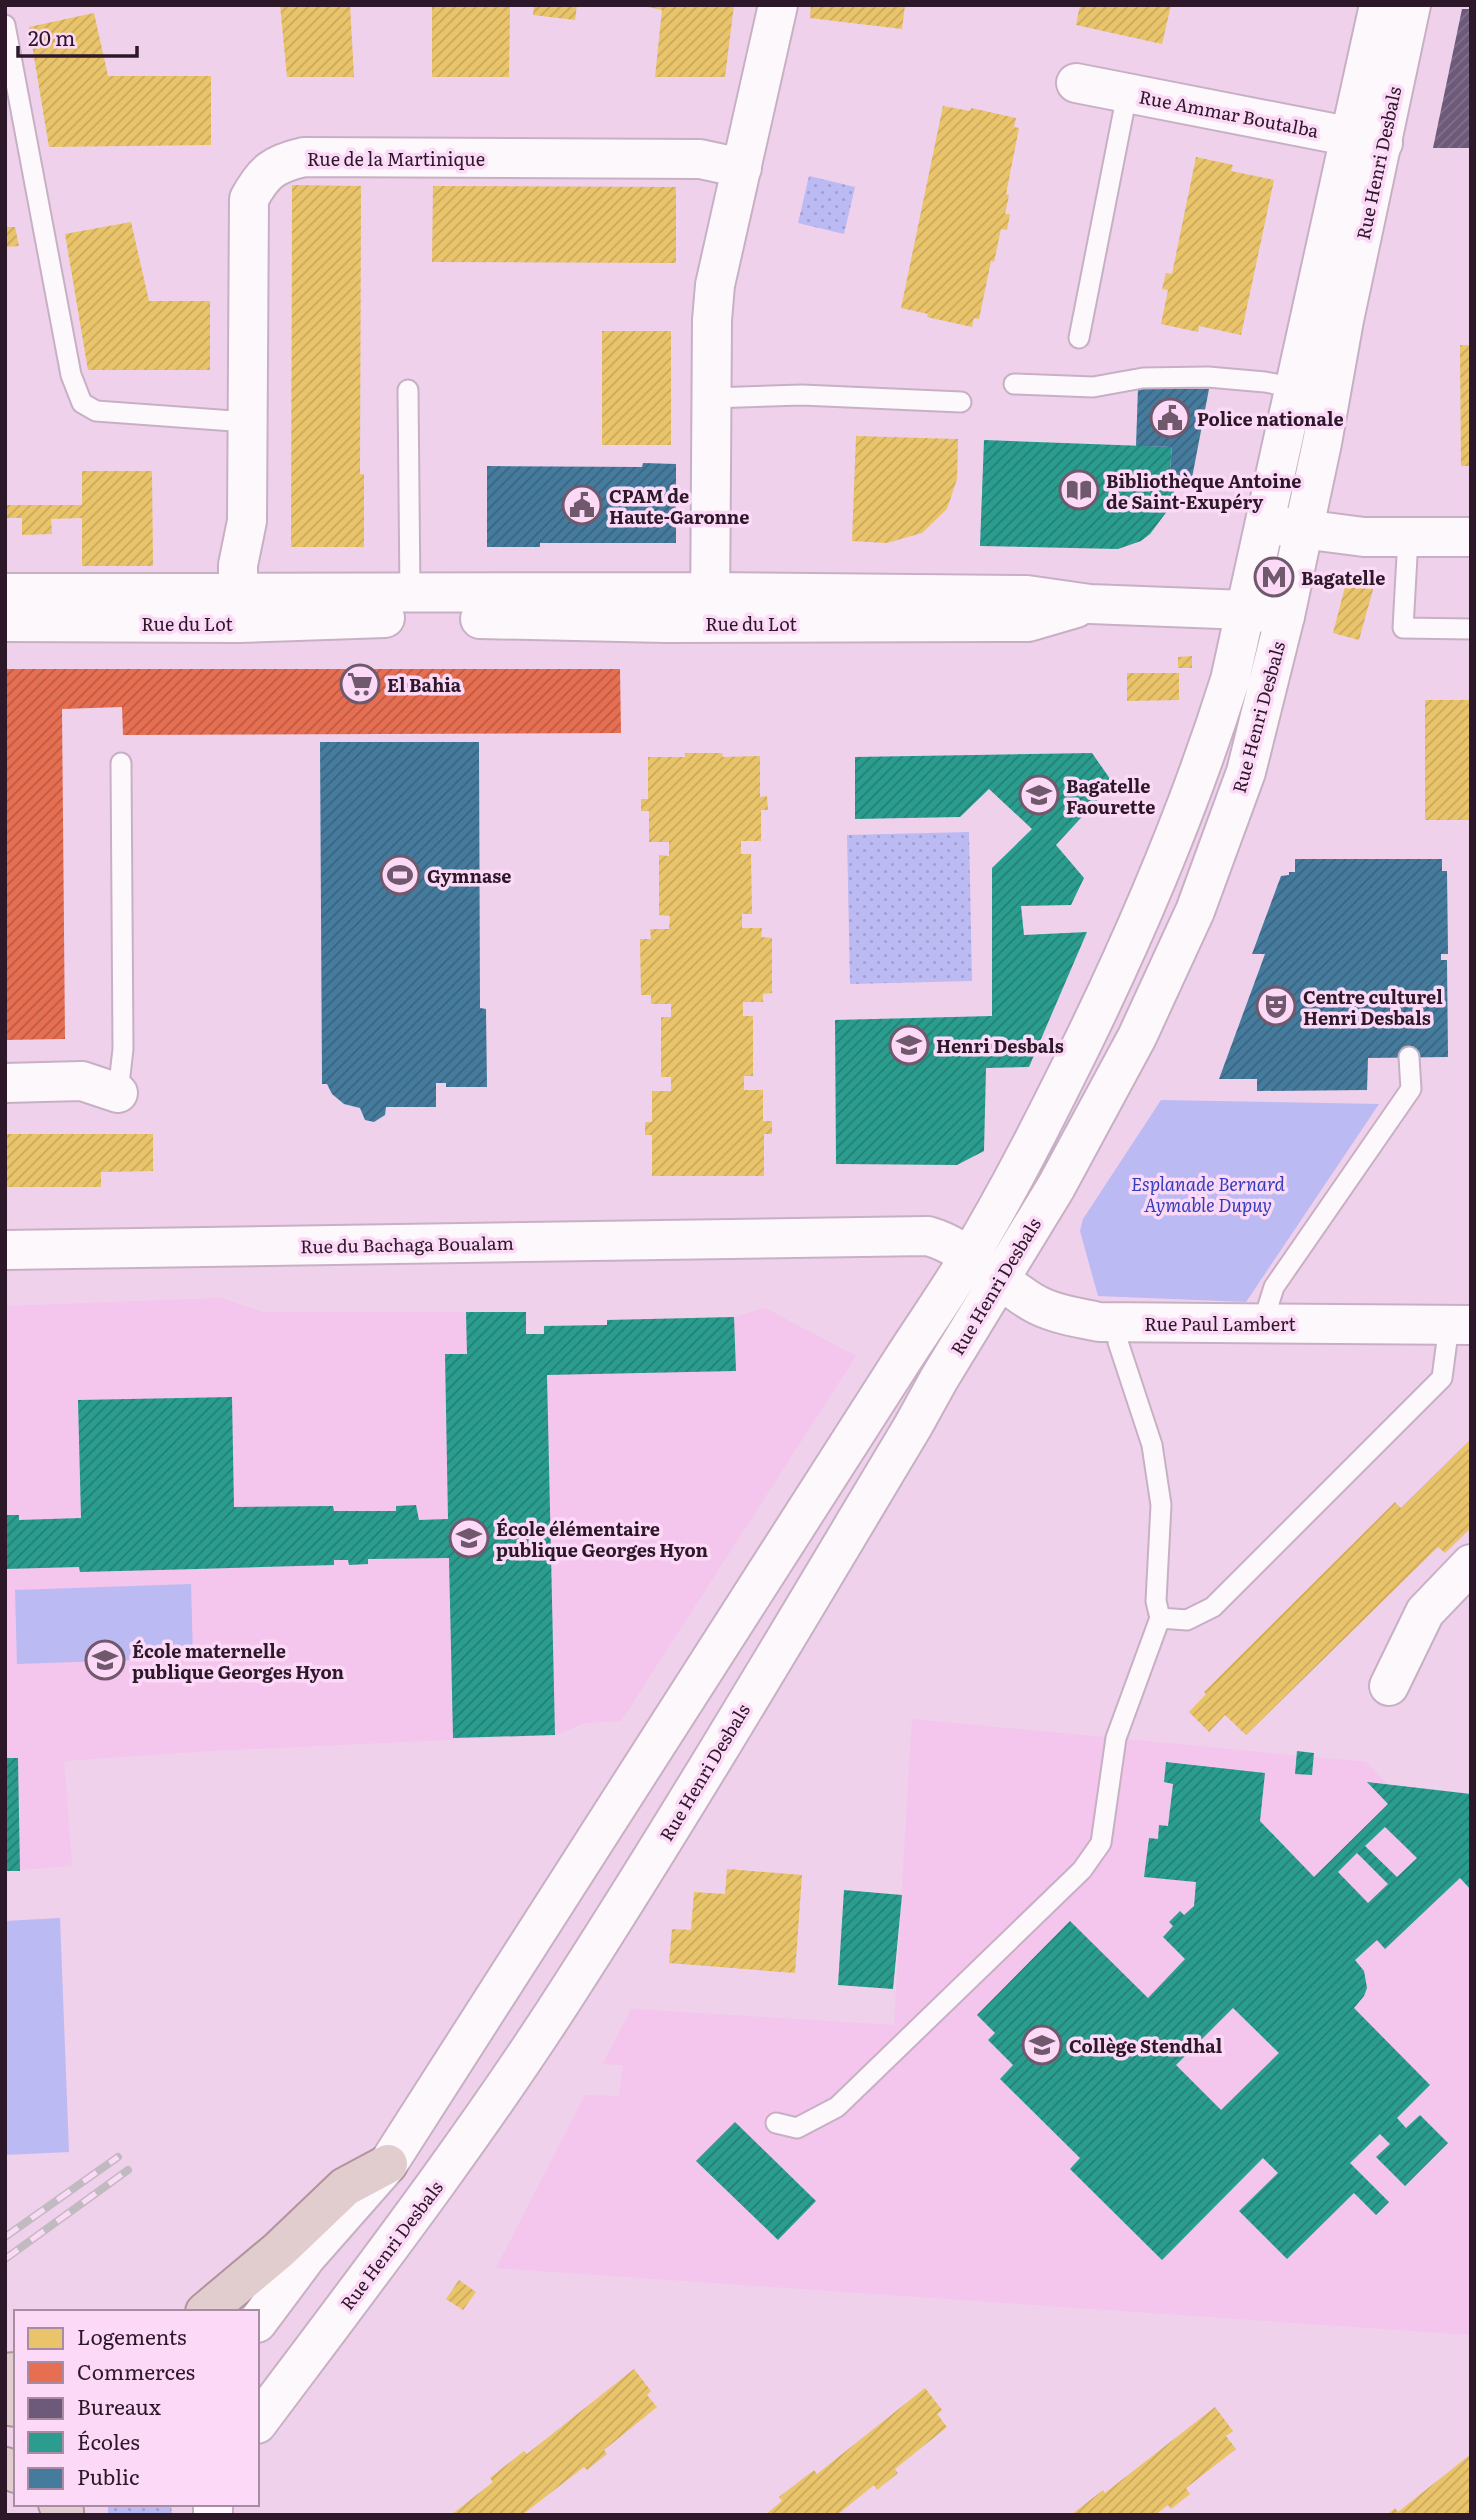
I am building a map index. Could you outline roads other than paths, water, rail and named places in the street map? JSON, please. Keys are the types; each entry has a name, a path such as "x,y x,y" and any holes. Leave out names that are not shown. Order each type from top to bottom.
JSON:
{"highway":[{"path":"207,2310 279,2250 345,2187 388,2164"}],"street":[{"path":"710,607 712,320 715,285 778,5"},
{"name":"Rue Henri Desbals","path":"259,2421 453,2161 571,1986 700,1780 984,1269 1037,1136 1108,990 1157,879 1206,758 1230,680 1246,610 1322,443 1344,320 1379,5"},
{"name":"Rue Henri Desbals","path":"259,2320 307,2256 388,2164 984,1269 1056,1187 1137,1037 1195,911 1246,772 1285,616 1284,527 1296,388 1366,140 1411,5"},
{"name":"Rue Ammar Boutalba","path":"1076,83 1366,140"},
{"name":"Rue de la Martinique","path":"238,607 237,565 247,521 249,199 260,178 281,163 304,157 700,159 742,168"},
{"path":"1284,527 1363,537 1471,537"},
{"name":"Rue du Lot","path":"5,593 238,607"},
{"name":"Rue du Lot","path":"5,622 238,607 410,606 710,607 1028,622 1090,604 1246,610 1285,616"},
{"path":"5,1083 82,1081 118,1093"},
{"name":"Rue du Bachaga Boualam","path":"5,1250 928,1236 947,1241 984,1269"},
{"name":"Rue Paul Lambert","path":"984,1269 1033,1303 1051,1311 1099,1322 1460,1325"},
{"path":"1389,1686 1425,1612 1471,1564"}],"lane":[{"path":"5,25 71,375 82,402 96,411 247,422"},
{"path":"1079,338 1127,94"},
{"path":"1014,384 1093,387 1143,378 1208,377 1265,382 1296,388"},
{"path":"408,390 410,606"},
{"path":"711,398 802,395 961,402"},
{"path":"1408,538 1403,628 1471,629"},
{"path":"118,1093 123,1049 121,763"},
{"path":"1263,1322 1274,1287 1411,1088 1409,1057"},
{"path":"776,2123 797,2128 837,2107 1082,1870 1101,1843 1116,1738 1160,1618 1156,1601 1161,1505 1152,1445 1118,1342 1118,1322"},
{"path":"1160,1618 1187,1620 1213,1606 1441,1378 1460,1325"}],"railway":[{"path":"5,2237 118,2157"},
{"path":"5,2259 128,2170"}],"place":[{"name":"Police nationale","path":"1170,418"},
{"name":"Bibliothèque Antoine de Saint-Exupéry","path":"1079,490"},
{"name":"CPAM de Haute-Garonne","path":"582,505"},
{"name":"Bagatelle","path":"1274,577"},
{"name":"El Bahia","path":"360,684"},
{"name":"Bagatelle Faourette","path":"1039,795"},
{"name":"Gymnase","path":"400,875"},
{"name":"Centre culturel Henri Desbals","path":"1276,1006"},
{"name":"Henri Desbals","path":"909,1045"},
{"name":"École élémentaire publique Georges Hyon","path":"469,1538"},
{"name":"École maternelle publique Georges Hyon","path":"105,1660"},
{"name":"Collège Stendhal","path":"1042,2045"}],"park label":[{"name":"Esplanade Bernard Aymable Dupuy","path":"1208,1193"}]}
